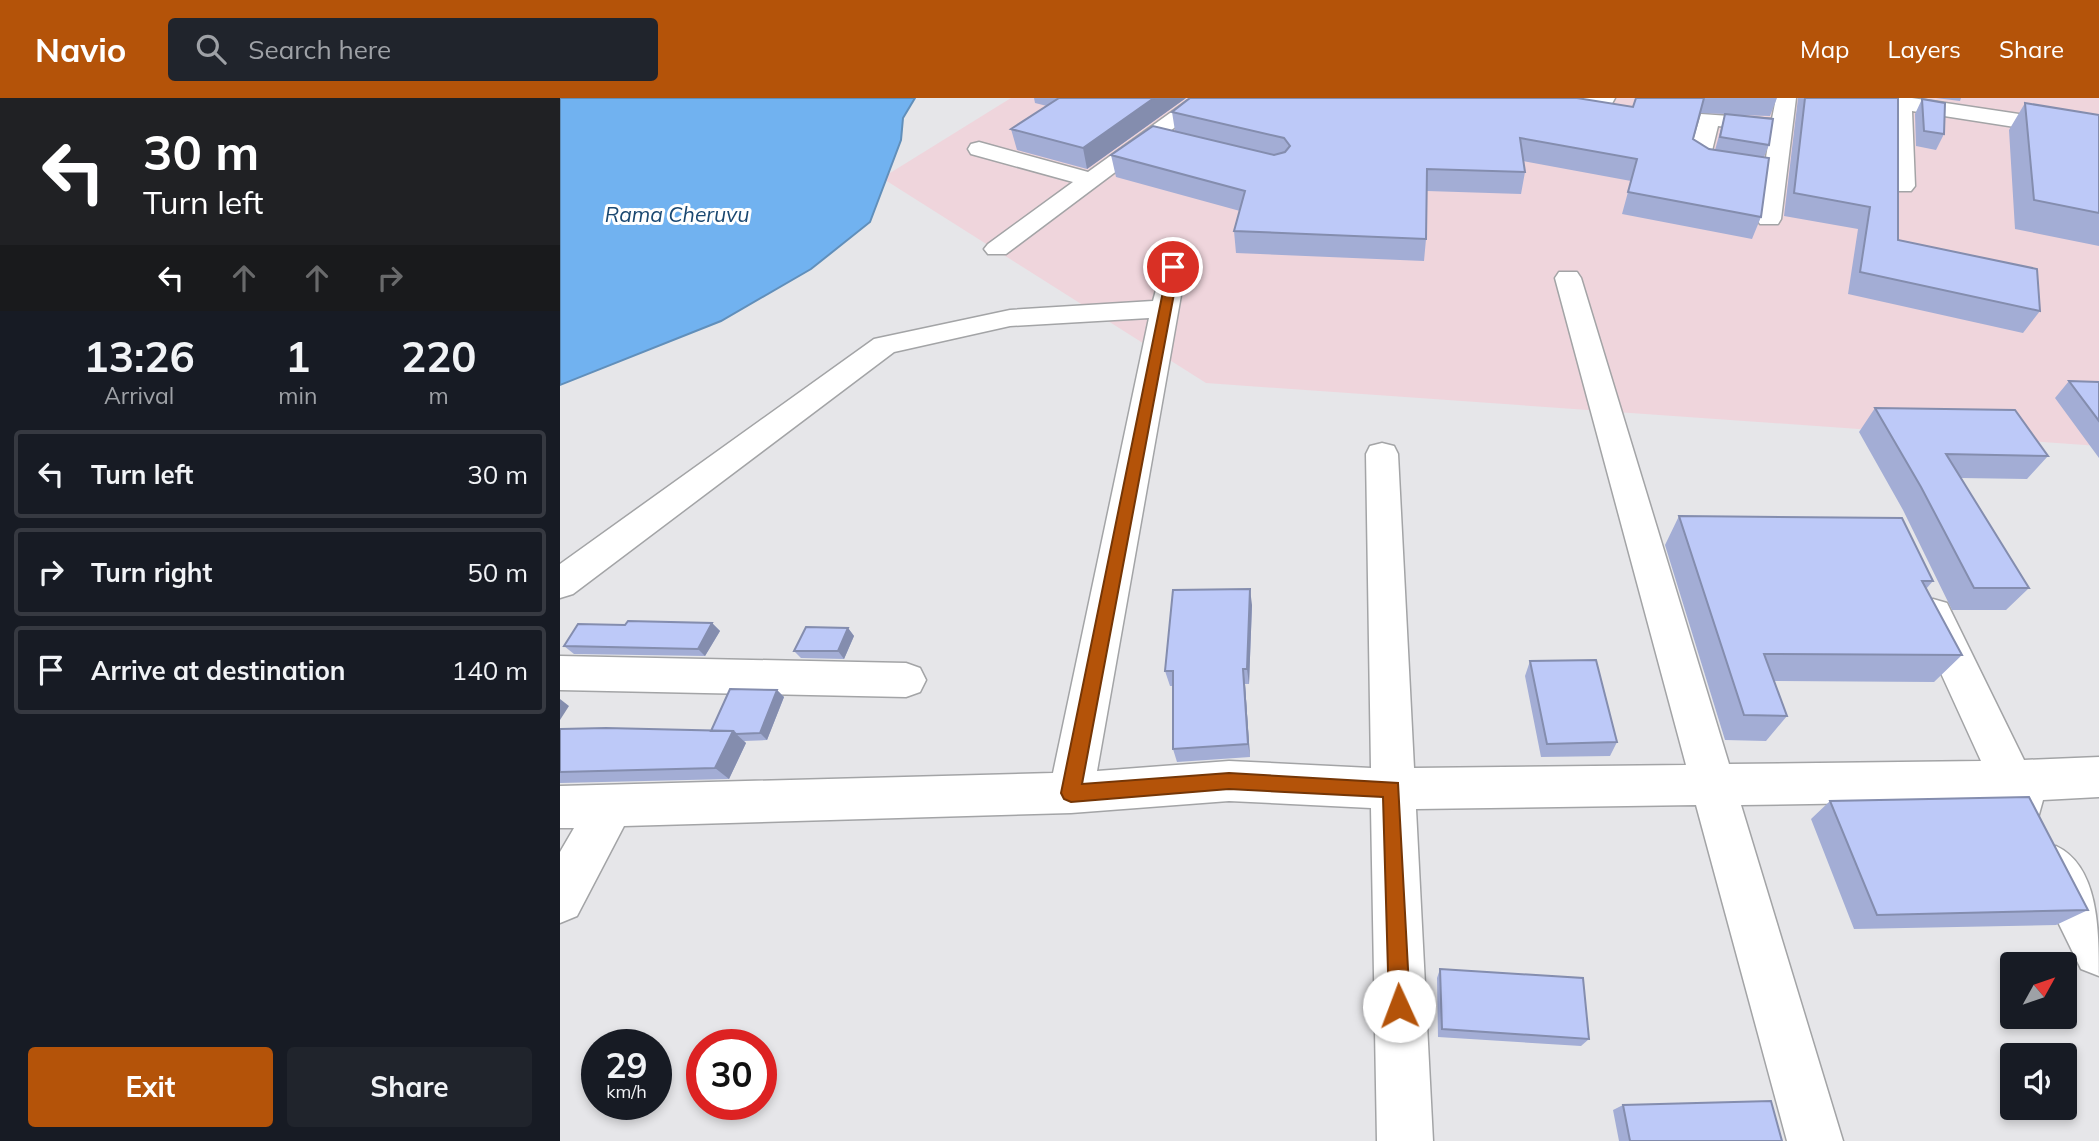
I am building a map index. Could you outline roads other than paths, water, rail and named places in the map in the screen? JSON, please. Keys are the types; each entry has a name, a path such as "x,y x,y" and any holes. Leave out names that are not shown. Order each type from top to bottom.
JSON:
{"street":[{"path":"997,249 1204,98"},
{"path":"1545,98 1601,107 1605,98"},
{"path":"1769,219 1786,98"},
{"path":"1871,98 1990,107 2099,133"},
{"path":"1901,102 1903,186"},
{"path":"1775,172 1710,163 1699,158 1709,118 1782,127"},
{"path":"1151,136 1176,142"},
{"path":"979,149 1092,180"},
{"path":"1071,793 1173,267"},
{"path":"1567,278 1815,1141"},
{"path":"560,584 884,345 1010,318 1165,309"},
{"path":"1382,454 1391,789 1405,1141"},
{"path":"1918,582 2011,781 2099,951"},
{"path":"560,673 906,680"},
{"path":"560,807 1071,793 1229,781 1391,789 2011,781 2099,777"},
{"path":"560,899 610,807"}],"water":[{"name":"Rama Cheruvu","path":"560,98 915,98 903,118 901,140 870,222 811,269 721,321 560,385"}]}
